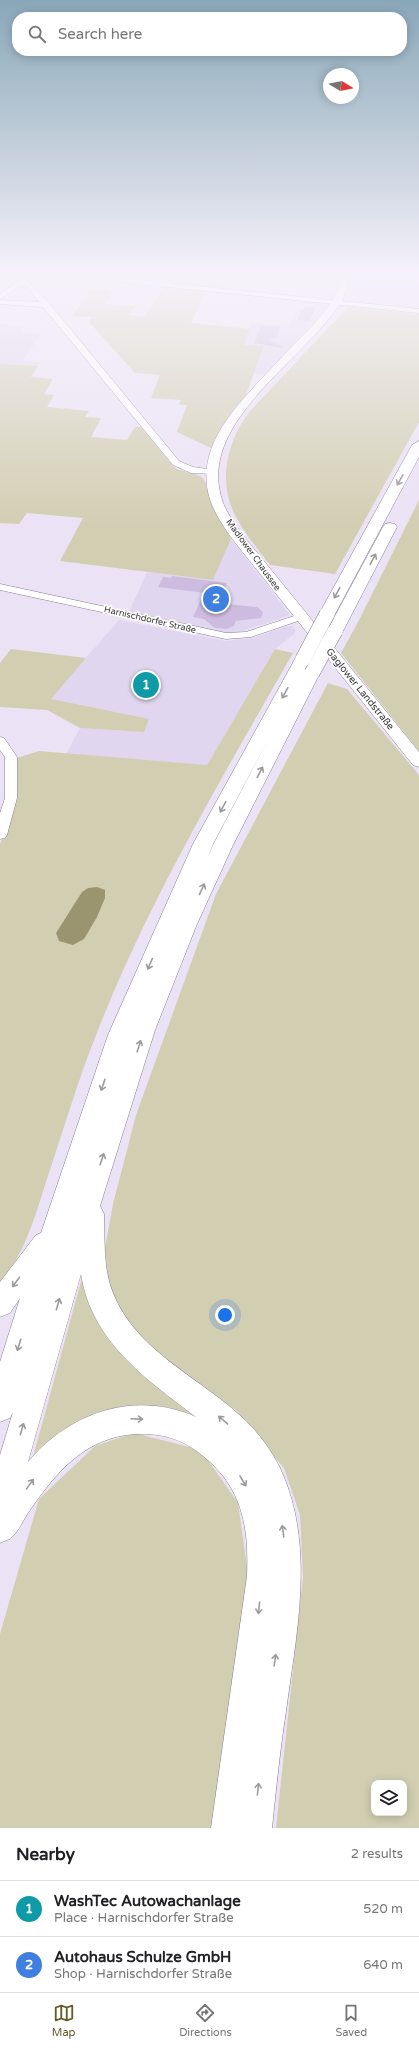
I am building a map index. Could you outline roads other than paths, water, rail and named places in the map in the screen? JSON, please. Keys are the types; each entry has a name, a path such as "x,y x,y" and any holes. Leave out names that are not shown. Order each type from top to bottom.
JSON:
{"highway":[{"path":"0,1507 90,1196 144,1030 186,924 269,753 308,666 327,614 419,445"},
{"path":"0,1408 56,1228 120,1035 165,928 203,844 308,666 335,631 419,472"},
{"path":"90,1196 95,1276 100,1296 107,1314 131,1347 145,1361 211,1410 244,1441 258,1458 271,1484 281,1514 285,1543 282,1611 262,1752 254,1828"},
{"path":"0,1304 56,1228"},
{"path":"0,1527 43,1467 66,1445 87,1432 109,1422 137,1418 156,1419 177,1425 212,1444 230,1462 244,1481 255,1503 261,1531 262,1563 259,1607 229,1828"}],"main road":[{"name":"Madlower Chaussee","path":"290,356 229,422 220,438 212,472 214,491 218,504 226,518 241,542 300,617"},
{"name":"Gaglower Landstraße","path":"300,617 419,762"}],"street":[{"path":"88,356 176,463 191,470 212,472"},
{"name":"Harnischdorfer Straße","path":"0,587 226,636 247,635 300,617"},
{"path":"0,741 11,757 0,835"}],"place":[{"name":"Autohaus Schulze GmbH","path":"216,599"},
{"name":"WashTec Autowachanlage","path":"146,685"}]}
